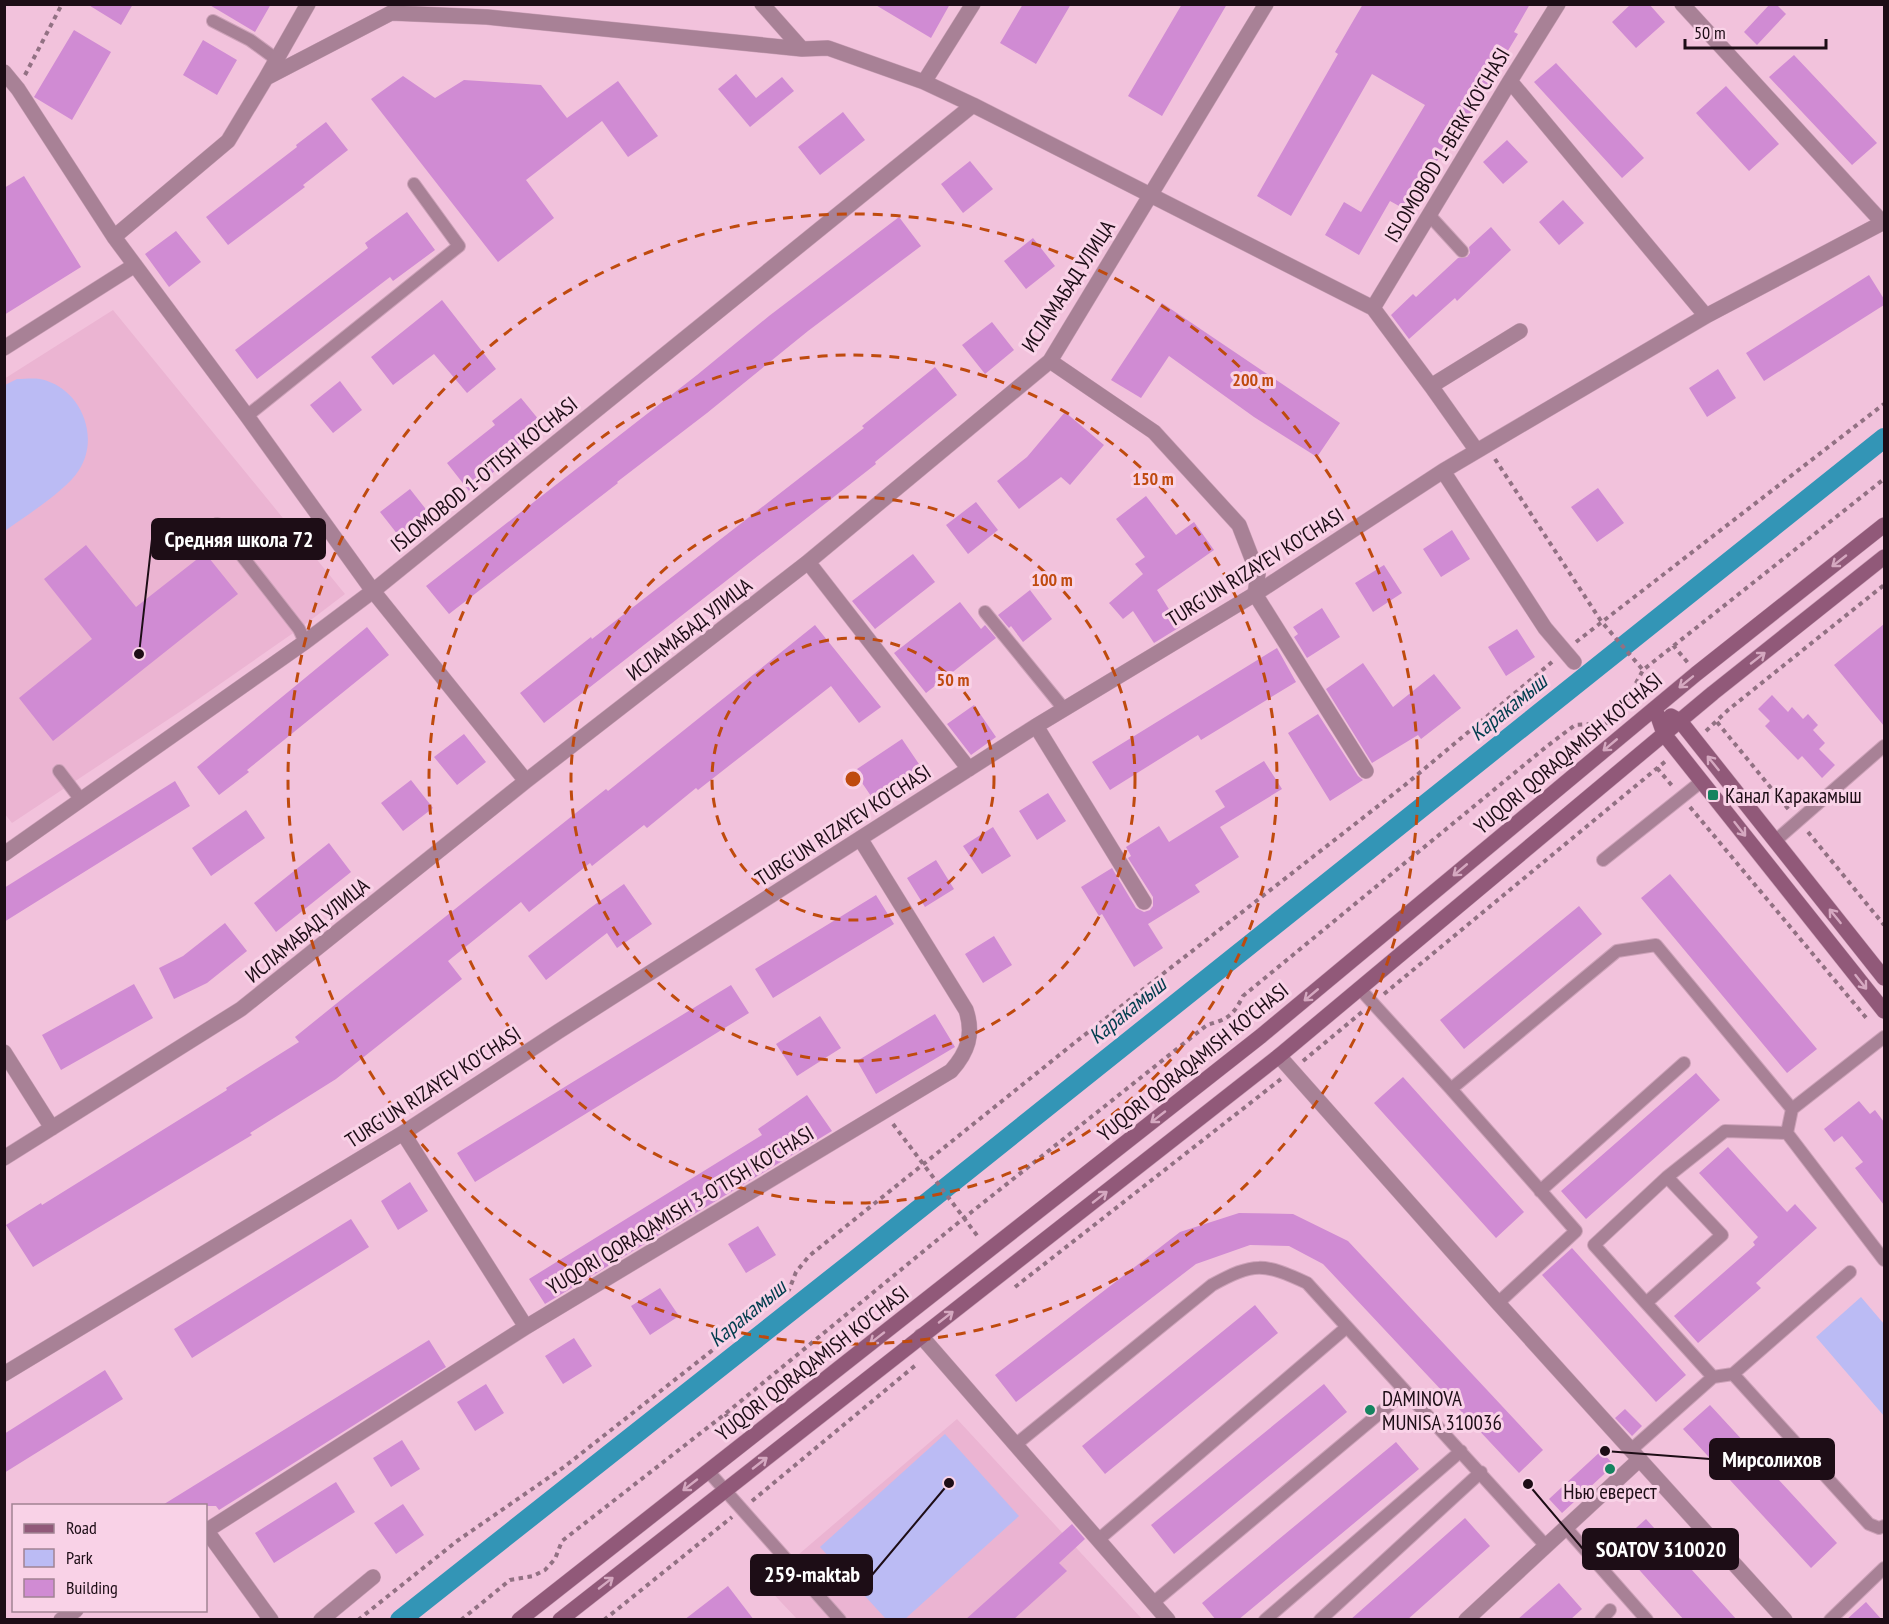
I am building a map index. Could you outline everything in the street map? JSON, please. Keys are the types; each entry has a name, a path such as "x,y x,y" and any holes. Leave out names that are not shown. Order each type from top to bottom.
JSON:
{"main road":[{"name":"YUQORI QORAQAMISH KO'CHASI","path":"519,1620 1261,1036 1655,708 1884,525"},
{"path":"562,1619 1279,1056 1664,734 1884,557"},
{"path":"1655,708 1680,721 1884,978"},
{"path":"1655,708 1664,734 1884,1011"}],"street":[{"path":"114,237 228,141 308,4"},
{"path":"762,4 802,49"},
{"path":"924,82 972,4"},
{"name":"ИСЛАМАБАД УЛИЦА","path":"4,1158 241,1009 526,781 808,562 1050,361 1266,4"},
{"name":"ISLOMOBOD 1-BERK KO'CHASI","path":"1374,308 1558,4"},
{"path":"1682,4 1884,223"},
{"path":"266,78 391,13 487,11 802,49 828,48 924,82 973,105 1374,308 1431,386 1482,449"},
{"path":"4,72 18,89 114,237 373,591 526,781"},
{"path":"1510,81 1706,316"},
{"name":"ISLOMOBOD 1-O'TISH KO'CHASI","path":"4,854 305,642 373,591 973,105"},
{"name":"TURG'UN RIZAYEV KO'CHASI","path":"4,1374 403,1133 1036,726 1255,594 1443,471 1706,316 1884,223"},
{"path":"4,348 135,265"},
{"path":"1431,386 1520,331"},
{"path":"1050,361 1154,432 1239,525 1258,574 1255,594 1366,771"},
{"path":"1443,471 1506,572 1545,628 1569,657"},
{"path":"808,562 969,769"},
{"path":"1036,726 1144,902"},
{"name":"YUQORI QORAQAMISH 3-O'TISH KO'CHASI","path":"207,1529 526,1327 951,1071 970,1040 970,1025 966,1010 861,840"},
{"path":"4,1052 52,1128"},
{"path":"1279,1056 1498,1303 1785,1620"},
{"path":"403,1133 526,1327"},
{"path":"921,1336 1168,1620"},
{"path":"1466,1620 1566,1528 1636,1454"},
{"path":"207,1531 271,1620"},
{"path":"321,1620 372,1577"},
{"path":"61,1620 74,1612"}],"lane":[{"path":"213,21 250,40 276,59"},
{"path":"247,416 459,246 414,184"},
{"path":"1430,216 1462,251"},
{"path":"217,524 299,629 305,642"},
{"path":"985,612 1064,709"},
{"path":"1775,841 1884,746"},
{"path":"60,771 81,800"},
{"path":"1603,860 1702,781"},
{"path":"1451,1089 1617,951 1656,945 1792,1109"},
{"path":"1360,989 1576,1231 1498,1303"},
{"path":"1883,1037 1792,1109 1787,1133 1884,1260"},
{"path":"1540,1191 1684,1063"},
{"path":"1713,1377 1594,1245 1667,1177 1725,1131 1787,1133"},
{"path":"1646,1303 1722,1235 1667,1177"},
{"path":"1015,1445 1212,1285 1236,1272 1259,1266 1282,1271 1307,1283 1546,1546"},
{"path":"1636,1454 1713,1377 1733,1374 1850,1272"},
{"path":"1098,1540 1347,1327"},
{"path":"1733,1374 1869,1524 1879,1528 1884,1526"},
{"path":"1154,1602 1405,1392"},
{"path":"1265,1620 1461,1451"},
{"path":"708,1471 840,1620"},
{"path":"1320,1620 1481,1472"},
{"path":"1566,1528 1647,1620"},
{"path":"1830,1620 1884,1568"},
{"path":"1601,1620 1610,1610"}],"path":[{"path":"18,89 62,4"},
{"path":"358,1620 457,1541 564,1467 789,1290 796,1272 809,1256 922,1163 1569,657 1601,621 1884,404"},
{"path":"1482,449 1601,621 1642,670"},
{"path":"461,1620 510,1580 533,1576 545,1570 555,1559 562,1541 725,1414 964,1218 1207,1025 1225,1020 1234,1012 1243,996 1575,725 1615,723 1642,670 1884,479"},
{"path":"1703,733 1718,722 1728,710 1884,585"},
{"path":"1673,645 1688,664"},
{"path":"1642,753 1682,797 1883,1037"},
{"path":"884,1112 989,1250"}],"shaded area":[{"path":"113,310 345,594 187,707 12,823 4,813 4,379"},
{"path":"957,1419 1142,1619 797,1619 764,1584"}],"green space":[{"path":"17,379 40,379 66,392 76,402 83,415 88,443 85,457 73,478 55,495 5,531 5,385"},
{"path":"1861,1297 1884,1324 1884,1416 1816,1337"},
{"path":"945,1434 1019,1516 905,1619 886,1619 820,1547"}],"building":[{"path":"87,4 133,4 121,25"},
{"path":"208,4 271,4 255,32"},
{"path":"874,4 950,4 931,38"},
{"path":"1023,4 1071,4 1036,64 1000,43"},
{"path":"1182,4 1227,4 1162,116 1128,96"},
{"path":"1363,4 1530,4 1514,32 1518,34 1462,127 1458,125 1408,211 1390,201 1359,255 1325,235 1344,202 1361,212 1425,105 1372,74 1291,216 1257,196 1338,54 1335,52"},
{"path":"1631,4 1649,4 1665,22 1636,48 1612,22"},
{"path":"1770,4 1776,4 1786,14 1757,45 1744,32"},
{"path":"74,30 111,52 72,120 34,97"},
{"path":"203,40 237,60 217,95 183,75"},
{"path":"1794,55 1877,143 1852,165 1769,77"},
{"path":"1556,63 1644,158 1622,178 1534,82"},
{"path":"736,74 756,98 782,77 794,91 750,127 718,89"},
{"path":"403,76 435,98 464,80 541,85 567,118 618,81 658,136 628,157 602,121 526,180 554,218 498,262 371,99"},
{"path":"1726,86 1779,144 1749,171 1696,113"},
{"path":"843,112 865,140 820,175 798,147"},
{"path":"326,122 348,150 303,185 305,187 228,245 206,217"},
{"path":"1507,140 1528,162 1503,184 1483,162"},
{"path":"970,161 993,189 963,213 941,184"},
{"path":"24,176 81,267 4,315 4,188"},
{"path":"1563,200 1584,223 1559,245 1539,222"},
{"path":"407,212 435,250 393,281 390,277 257,379 235,350 368,248 365,243"},
{"path":"899,217 921,246 808,331 707,413 449,614 426,586 697,375 769,316"},
{"path":"1491,227 1511,250 1457,301 1455,298 1409,339 1391,315 1413,294 1416,297 1458,258 1467,257 1470,253 1469,247"},
{"path":"176,231 201,262 169,287 145,254"},
{"path":"1033,238 1055,266 1026,289 1004,261"},
{"path":"1869,275 1884,299 1884,305 1764,381 1746,353"},
{"path":"442,300 496,369 467,393 434,354 393,385 371,357"},
{"path":"1162,303 1340,423 1317,457 1254,417 1169,356 1141,398 1111,380"},
{"path":"992,322 1014,350 985,374 962,345"},
{"path":"935,367 957,395 875,462 876,464 544,723 520,693 864,428 862,426"},
{"path":"1718,369 1736,398 1707,417 1689,388"},
{"path":"340,381 362,410 333,433 310,405"},
{"path":"521,398 544,426 496,463 499,468 469,491 447,463 495,425 492,421"},
{"path":"1065,412 1104,445 1070,485 1061,477 1019,509 997,481 1027,457"},
{"path":"1598,488 1624,523 1597,542 1571,507"},
{"path":"410,489 432,517 402,540 380,512"},
{"path":"1146,496 1176,535 1194,522 1214,550 1157,590 1180,627 1154,643 1133,611 1123,619 1109,603 1143,574 1135,564 1145,557 1116,519"},
{"path":"976,502 998,530 968,554 946,525"},
{"path":"1452,530 1470,559 1441,577 1423,549"},
{"path":"86,545 136,607 205,553 238,594 53,741 19,698 92,639 44,579"},
{"path":"913,554 935,582 875,629 852,601"},
{"path":"1384,565 1402,593 1373,612 1355,583"},
{"path":"1030,590 1052,619 1023,642 1011,626 1009,628 998,615"},
{"path":"960,602 981,629 985,625 996,638 926,693 894,653"},
{"path":"1322,608 1340,637 1307,658 1294,637 1298,634 1293,627"},
{"path":"1884,624 1884,726 1834,665"},
{"path":"815,625 881,707 859,723 831,686 698,790 696,788 647,828 644,825 592,866 590,863 529,912 521,902 448,961 462,979 336,1079 250,1133 252,1135 33,1267 6,1225 227,1090 226,1088 299,1042 295,1037"},
{"path":"367,627 389,655 219,795 197,767"},
{"path":"1517,629 1535,657 1506,676 1488,647"},
{"path":"1277,648 1296,682 1201,740 1198,735 1110,790 1092,762"},
{"path":"1363,663 1393,707 1434,674 1461,708 1421,739 1418,735 1372,763 1326,689"},
{"path":"1772,695 1788,712 1792,707 1803,719 1808,714 1818,725 1813,730 1825,743 1819,749 1835,765 1822,778 1802,756 1798,760 1765,726 1770,721 1758,709"},
{"path":"974,705 996,737 971,755 947,724"},
{"path":"1318,714 1358,776 1363,780 1330,801 1288,733"},
{"path":"464,734 486,762 457,785 434,757"},
{"path":"902,739 921,767 873,799 854,771"},
{"path":"1264,761 1282,789 1220,827 1239,857 1195,885 1200,892 1148,924 1163,948 1134,967 1102,914 1099,916 1081,887 1112,868 1136,908 1144,912 1150,910 1153,906 1153,897 1128,858 1131,856 1126,847 1159,826 1169,842 1225,807 1215,791"},
{"path":"411,780 433,808 403,831 381,803"},
{"path":"175,781 190,806 4,922 4,888"},
{"path":"1048,793 1066,821 1037,840 1019,811"},
{"path":"246,810 265,838 211,876 192,848"},
{"path":"993,827 1011,856 982,874 963,846"},
{"path":"329,843 351,872 276,932 254,903"},
{"path":"936,860 954,889 925,907 907,878"},
{"path":"1670,874 1817,1049 1787,1073 1641,898"},
{"path":"624,884 652,924 617,948 607,933 546,980 528,956"},
{"path":"876,895 894,924 773,998 755,969"},
{"path":"1579,906 1602,934 1464,1049 1440,1020"},
{"path":"225,923 247,951 207,983 174,999 159,968 183,956"},
{"path":"994,936 1012,965 983,983 965,954"},
{"path":"134,984 153,1018 61,1070 42,1035"},
{"path":"731,985 749,1013 475,1182 457,1153"},
{"path":"935,1014 955,1047 876,1094 857,1061"},
{"path":"820,1016 841,1048 797,1076 776,1044"},
{"path":"1696,1073 1720,1100 1586,1219 1561,1191"},
{"path":"1403,1077 1524,1212 1496,1238 1374,1103"},
{"path":"807,1095 832,1131 545,1304 529,1279 762,1135 758,1129"},
{"path":"1859,1101 1870,1114 1875,1110 1884,1122 1884,1205 1855,1168 1863,1162 1842,1136 1834,1142 1824,1129"},
{"path":"1728,1147 1787,1212 1795,1204 1817,1228 1756,1283 1761,1288 1698,1343 1674,1316 1755,1245 1753,1242 1758,1237 1699,1173"},
{"path":"410,1182 428,1211 398,1230 381,1201"},
{"path":"1239,1213 1293,1214 1348,1241 1543,1450 1519,1473 1323,1264 1289,1246 1250,1245 1196,1264 1016,1402 995,1375 1180,1232"},
{"path":"351,1219 369,1247 192,1358 174,1329"},
{"path":"758,1226 776,1255 746,1273 728,1244"},
{"path":"1572,1248 1686,1375 1656,1402 1542,1275"},
{"path":"660,1288 679,1316 650,1335 631,1306"},
{"path":"1255,1305 1278,1333 1105,1474 1082,1446"},
{"path":"574,1338 592,1366 563,1384 545,1356"},
{"path":"429,1340 446,1367 219,1510 216,1506 207,1506 207,1504 164,1504"},
{"path":"105,1370 123,1399 4,1473 4,1434"},
{"path":"486,1384 504,1413 475,1431 457,1402"},
{"path":"1324,1384 1347,1412 1174,1554 1151,1525"},
{"path":"1710,1405 1837,1543 1811,1568 1683,1429"},
{"path":"1625,1409 1642,1426 1632,1436 1615,1418"},
{"path":"402,1440 420,1469 391,1487 373,1458"},
{"path":"1396,1442 1419,1469 1238,1620 1216,1620 1202,1603"},
{"path":"1601,1451 1614,1465 1562,1513 1549,1499"},
{"path":"336,1482 355,1512 274,1563 255,1533"},
{"path":"403,1504 424,1535 396,1554 374,1523"},
{"path":"1465,1518 1490,1546 1407,1620 1350,1620"},
{"path":"1646,1519 1737,1620 1684,1620 1617,1545"},
{"path":"1072,1524 1085,1539 1059,1563 1067,1571 1013,1620 965,1620"},
{"path":"1559,1583 1582,1609 1570,1620 1517,1620"},
{"path":"728,1586 754,1620 684,1620"},
{"path":"1866,1602 1882,1620 1846,1620"}],"waterway":[{"name":"Каракамыш","path":"400,1620 854,1261 1884,438"}],"place":[{"name":"Средняя школа 72","path":"139,654"},
{"name":"Канал Каракамыш","path":"1713,795"},
{"name":"DAMINOVA MUNISA 310036","path":"1370,1410"},
{"name":"Мирсолихов","path":"1605,1451"},
{"name":"Нью еверест","path":"1610,1469"},
{"name":"259-maktab","path":"949,1483"},
{"name":"SOATOV 310020","path":"1528,1484"}]}
